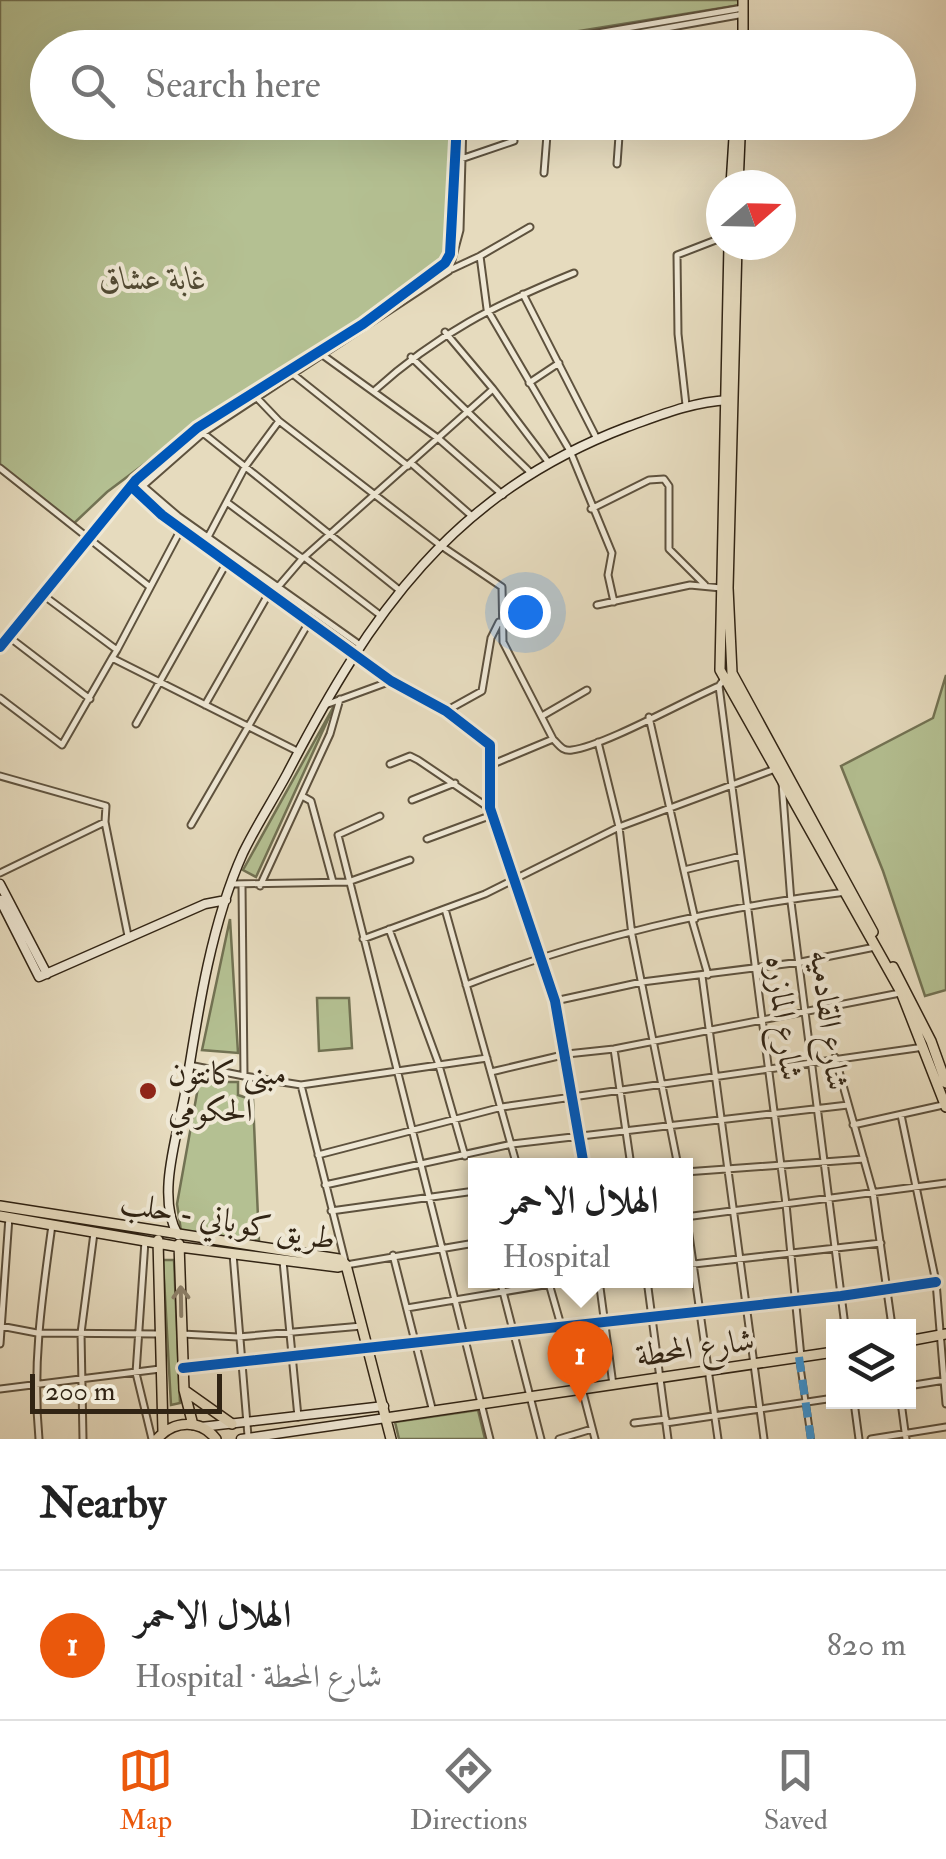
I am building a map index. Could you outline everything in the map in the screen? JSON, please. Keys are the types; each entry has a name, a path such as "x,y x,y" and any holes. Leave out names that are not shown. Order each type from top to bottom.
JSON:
{"main road":[{"path":"735,170 736,140"},
{"path":"728,260 729,400"},
{"path":"736,260 723,588 725,679 905,994 946,1083"},
{"path":"384,1406 197,1426 158,1437 159,1238 169,1220 189,1065 226,900 237,885 244,852 322,707 398,589 440,545 503,494 570,451 686,405 729,400"},
{"path":"0,884 43,975"},
{"path":"848,892 905,994 946,1106"},
{"path":"0,900 43,975"},
{"path":"43,975 206,904 226,900"},
{"name":"طريق كوباني - حلب","path":"0,1206 159,1238 180,1247 282,1261 346,1264"},
{"name":"طريق كوباني - حلب","path":"4,1216 145,1241 178,1235 339,1259 346,1264"},
{"path":"169,1220 180,1247 184,1390 197,1426 216,1439"},
{"path":"346,1264 390,1439"},
{"path":"916,1339 943,1335"},
{"name":"شارع المحطة","path":"386,1418 826,1353"},
{"path":"184,1390 232,1424"},
{"path":"245,1437 386,1418"}],"street":[{"path":"645,30 743,8"},
{"path":"615,30 743,8"},
{"path":"0,648 126,497 197,428 363,324 445,264 450,254 459,140"},
{"path":"450,271 460,230 460,140"},
{"path":"544,173 547,140"},
{"path":"617,164 619,140"},
{"path":"461,160 514,141"},
{"path":"136,486 204,434 450,271 530,227"},
{"path":"686,405 678,334 677,255 706,244"},
{"path":"480,256 487,309 570,451 591,510 612,553 608,575 614,602"},
{"path":"374,391 444,332 574,272"},
{"path":"523,294 597,439"},
{"path":"444,332 549,462"},
{"path":"323,356 439,439 503,494"},
{"path":"410,357 532,474"},
{"path":"528,383 559,363"},
{"path":"294,375 475,519"},
{"path":"278,587 303,558 493,388"},
{"path":"258,399 279,421 440,545 502,587 500,621 509,658 553,739 563,750 598,742 725,679"},
{"path":"208,537 245,467 279,421"},
{"path":"204,434 332,532 398,589"},
{"path":"0,468 87,541 150,587"},
{"path":"591,510 649,480 664,479 668,486 669,550 704,584"},
{"path":"136,486 182,529 269,593 309,622 358,649"},
{"path":"136,486 278,587 358,649 390,680 484,736 493,764 491,812 556,1000 583,1158"},
{"path":"228,503 380,615"},
{"path":"0,698 62,745 182,529"},
{"path":"136,724 227,562"},
{"path":"597,605 704,584 723,588"},
{"path":"205,705 269,593"},
{"path":"42,595 117,650"},
{"path":"446,711 482,691 491,638 500,621"},
{"path":"191,826 309,622"},
{"path":"8,636 90,698"},
{"path":"112,658 299,752"},
{"name":"شارع المازره","path":"725,679 731,782 786,1204 800,1357"},
{"path":"322,707 390,680"},
{"path":"541,717 587,690"},
{"path":"260,886 302,796 340,699"},
{"path":"649,717 705,976 764,1439"},
{"path":"493,764 553,739"},
{"path":"598,742 619,827 632,935 677,1158"},
{"path":"390,764 410,756 455,783 491,812"},
{"path":"362,939 445,910 619,827 731,782 782,774"},
{"name":"شارع القادميه","path":"782,774 791,902 844,1319"},
{"path":"0,776 106,806 105,822 128,936"},
{"path":"412,800 455,783"},
{"path":"302,796 311,801 334,882"},
{"path":"428,839 491,812"},
{"path":"380,816 338,834 490,1439"},
{"path":"0,874 105,822"},
{"path":"684,870 741,856"},
{"path":"244,1076 237,885 348,882 410,860"},
{"path":"466,984 542,955 694,920 848,892"},
{"path":"445,910 515,1158"},
{"path":"388,929 438,1062 465,1156"},
{"path":"556,1000 642,982 800,962 876,947"},
{"path":"491,1072 567,1054 614,1049 653,1038 905,994"},
{"path":"318,1155 502,1108 924,1047"},
{"path":"614,1049 630,1158"},
{"path":"835,1057 873,1192 891,1319"},
{"path":"189,1065 301,1085 396,1068 487,1058"},
{"path":"301,1085 346,1264 468,1245"},
{"path":"324,1185 512,1144 848,1105"},
{"path":"853,1124 946,1106"},
{"path":"901,1114 936,1282 946,1404"},
{"path":"693,1171 864,1158"},
{"path":"693,1216 946,1183"},
{"path":"331,1212 468,1192"},
{"path":"0,1344 4,1216"},
{"path":"39,1439 34,1385 37,1333 52,1225"},
{"path":"84,1439 79,1380 81,1333 94,1232"},
{"path":"145,1241 136,1373 158,1437"},
{"path":"693,1265 836,1252 882,1243"},
{"path":"234,1254 245,1437"},
{"path":"394,1255 433,1412"},
{"path":"282,1261 298,1416"},
{"path":"693,1281 718,1439"},
{"path":"183,1368 841,1296 936,1282"},
{"path":"502,1288 541,1439"},
{"path":"407,1308 526,1288"},
{"path":"550,1288 594,1439"},
{"path":"600,1288 613,1385"},
{"path":"649,1288 668,1439"},
{"path":"0,1326 37,1333 159,1334"},
{"path":"182,1334 238,1337 362,1326"},
{"path":"800,1357 810,1439"},
{"path":"0,1389 160,1370"},
{"path":"916,1385 945,1380"},
{"path":"634,1423 715,1416 826,1399"},
{"path":"855,1409 859,1439"},
{"path":"902,1409 906,1436"},
{"path":"871,1439 946,1427"},
{"path":"558,1439 592,1429"}],"green space":[{"name":"غابة عشاق","path":"0,0 740,0 740,5 586,30 30,30 30,140 451,140 446,260 369,318 195,426 107,492 70,527 0,472"},
{"path":"946,675 946,990 925,996 883,871 841,766 933,718"},
{"path":"335,704 256,877 243,870"},
{"path":"230,919 238,1053 202,1050"},
{"path":"317,998 349,998 352,1048 319,1051"},
{"path":"199,1082 238,1082 238,1095 253,1100 259,1241 181,1231 177,1204"},
{"path":"163,1260 174,1260 180,1403 171,1405"},
{"path":"478,1410 485,1439 399,1439 395,1422"}],"marked path":[{"path":"799,1357 811,1439"}],"cycle path":[{"path":"0,647 136,480 197,428 363,324 445,263 450,254 456,140"},
{"path":"131,486 162,515 391,681 446,711 490,745 490,808 555,1001 583,1158"},
{"path":"183,1368 841,1296 936,1282"}],"place":[{"name":"مبنى كانتون الحكومي","path":"148,1091"},
{"name":"الهلال الاحمر","path":"580,1403"}]}
